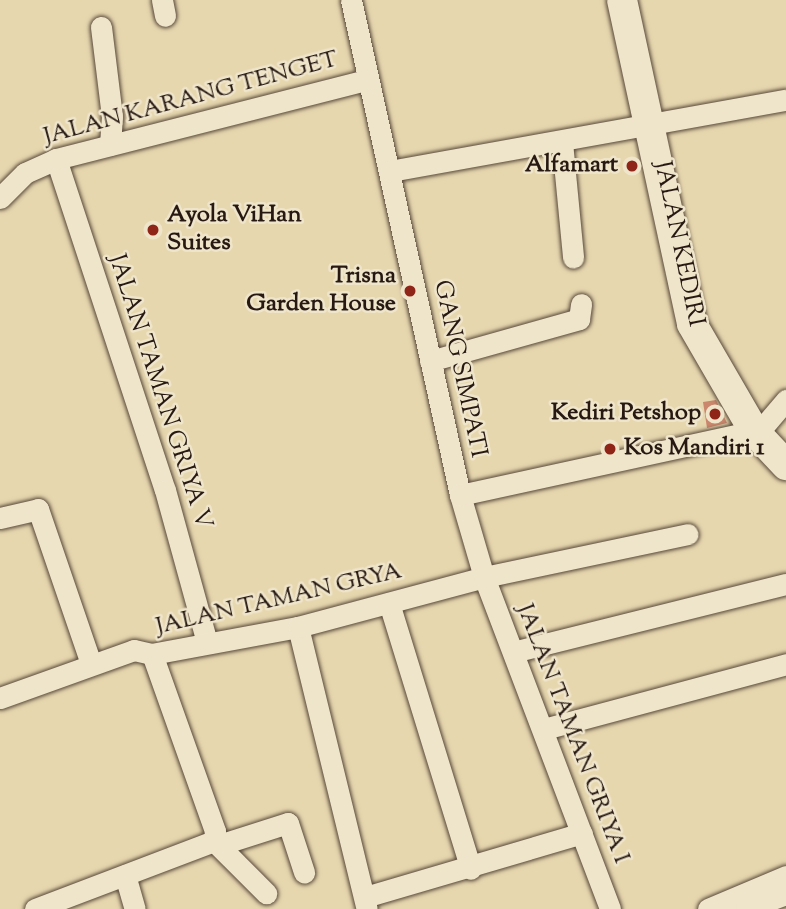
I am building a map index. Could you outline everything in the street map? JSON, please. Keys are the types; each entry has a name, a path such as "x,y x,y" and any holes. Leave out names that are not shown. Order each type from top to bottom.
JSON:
{"main road":[{"name":"JALAN KEDIRI","path":"622,0 652,123 692,324 756,433 786,465"}],"street":[{"name":"JALAN KARANG TENGET","path":"351,0 365,80 390,171"},
{"path":"101,27 112,116 110,145"},
{"name":"JALAN KARANG TENGET","path":"0,198 25,173 56,159 365,80"},
{"path":"390,171 786,100"},
{"path":"562,142 573,257"},
{"name":"JALAN TAMAN GRIYA V","path":"56,159 165,490 207,642"},
{"name":"GANG SIMPATI","path":"390,171 460,495 485,577"},
{"path":"430,361 579,319 581,304"},
{"path":"460,495 756,433 786,400"},
{"path":"0,518 38,509 91,664"},
{"name":"JALAN TAMAN GRYA","path":"218,842 152,654 298,627 485,577 688,534"},
{"name":"JALAN TAMAN GRIYA I","path":"485,577 610,909"},
{"path":"513,652 786,583"},
{"path":"389,603 471,869"},
{"path":"298,627 366,903 582,833"},
{"path":"0,698 139,649 152,654"},
{"path":"544,729 786,664"},
{"path":"35,909 218,842 288,823 304,872"},
{"path":"218,842 266,893"},
{"path":"125,875 135,909"},
{"path":"708,909 786,876"},
{"path":"746,909 786,894"}],"building":[{"name":"Kediri Petshop","path":"716,400 727,423 707,428 703,402"}],"place":[{"name":"Alfamart","path":"632,166"},
{"name":"Ayola ViHan Suites","path":"153,230"},
{"name":"Trisna Garden House","path":"410,291"},
{"name":"Kediri Petshop","path":"715,414"},
{"name":"Kos Mandiri 1","path":"610,449"}]}
